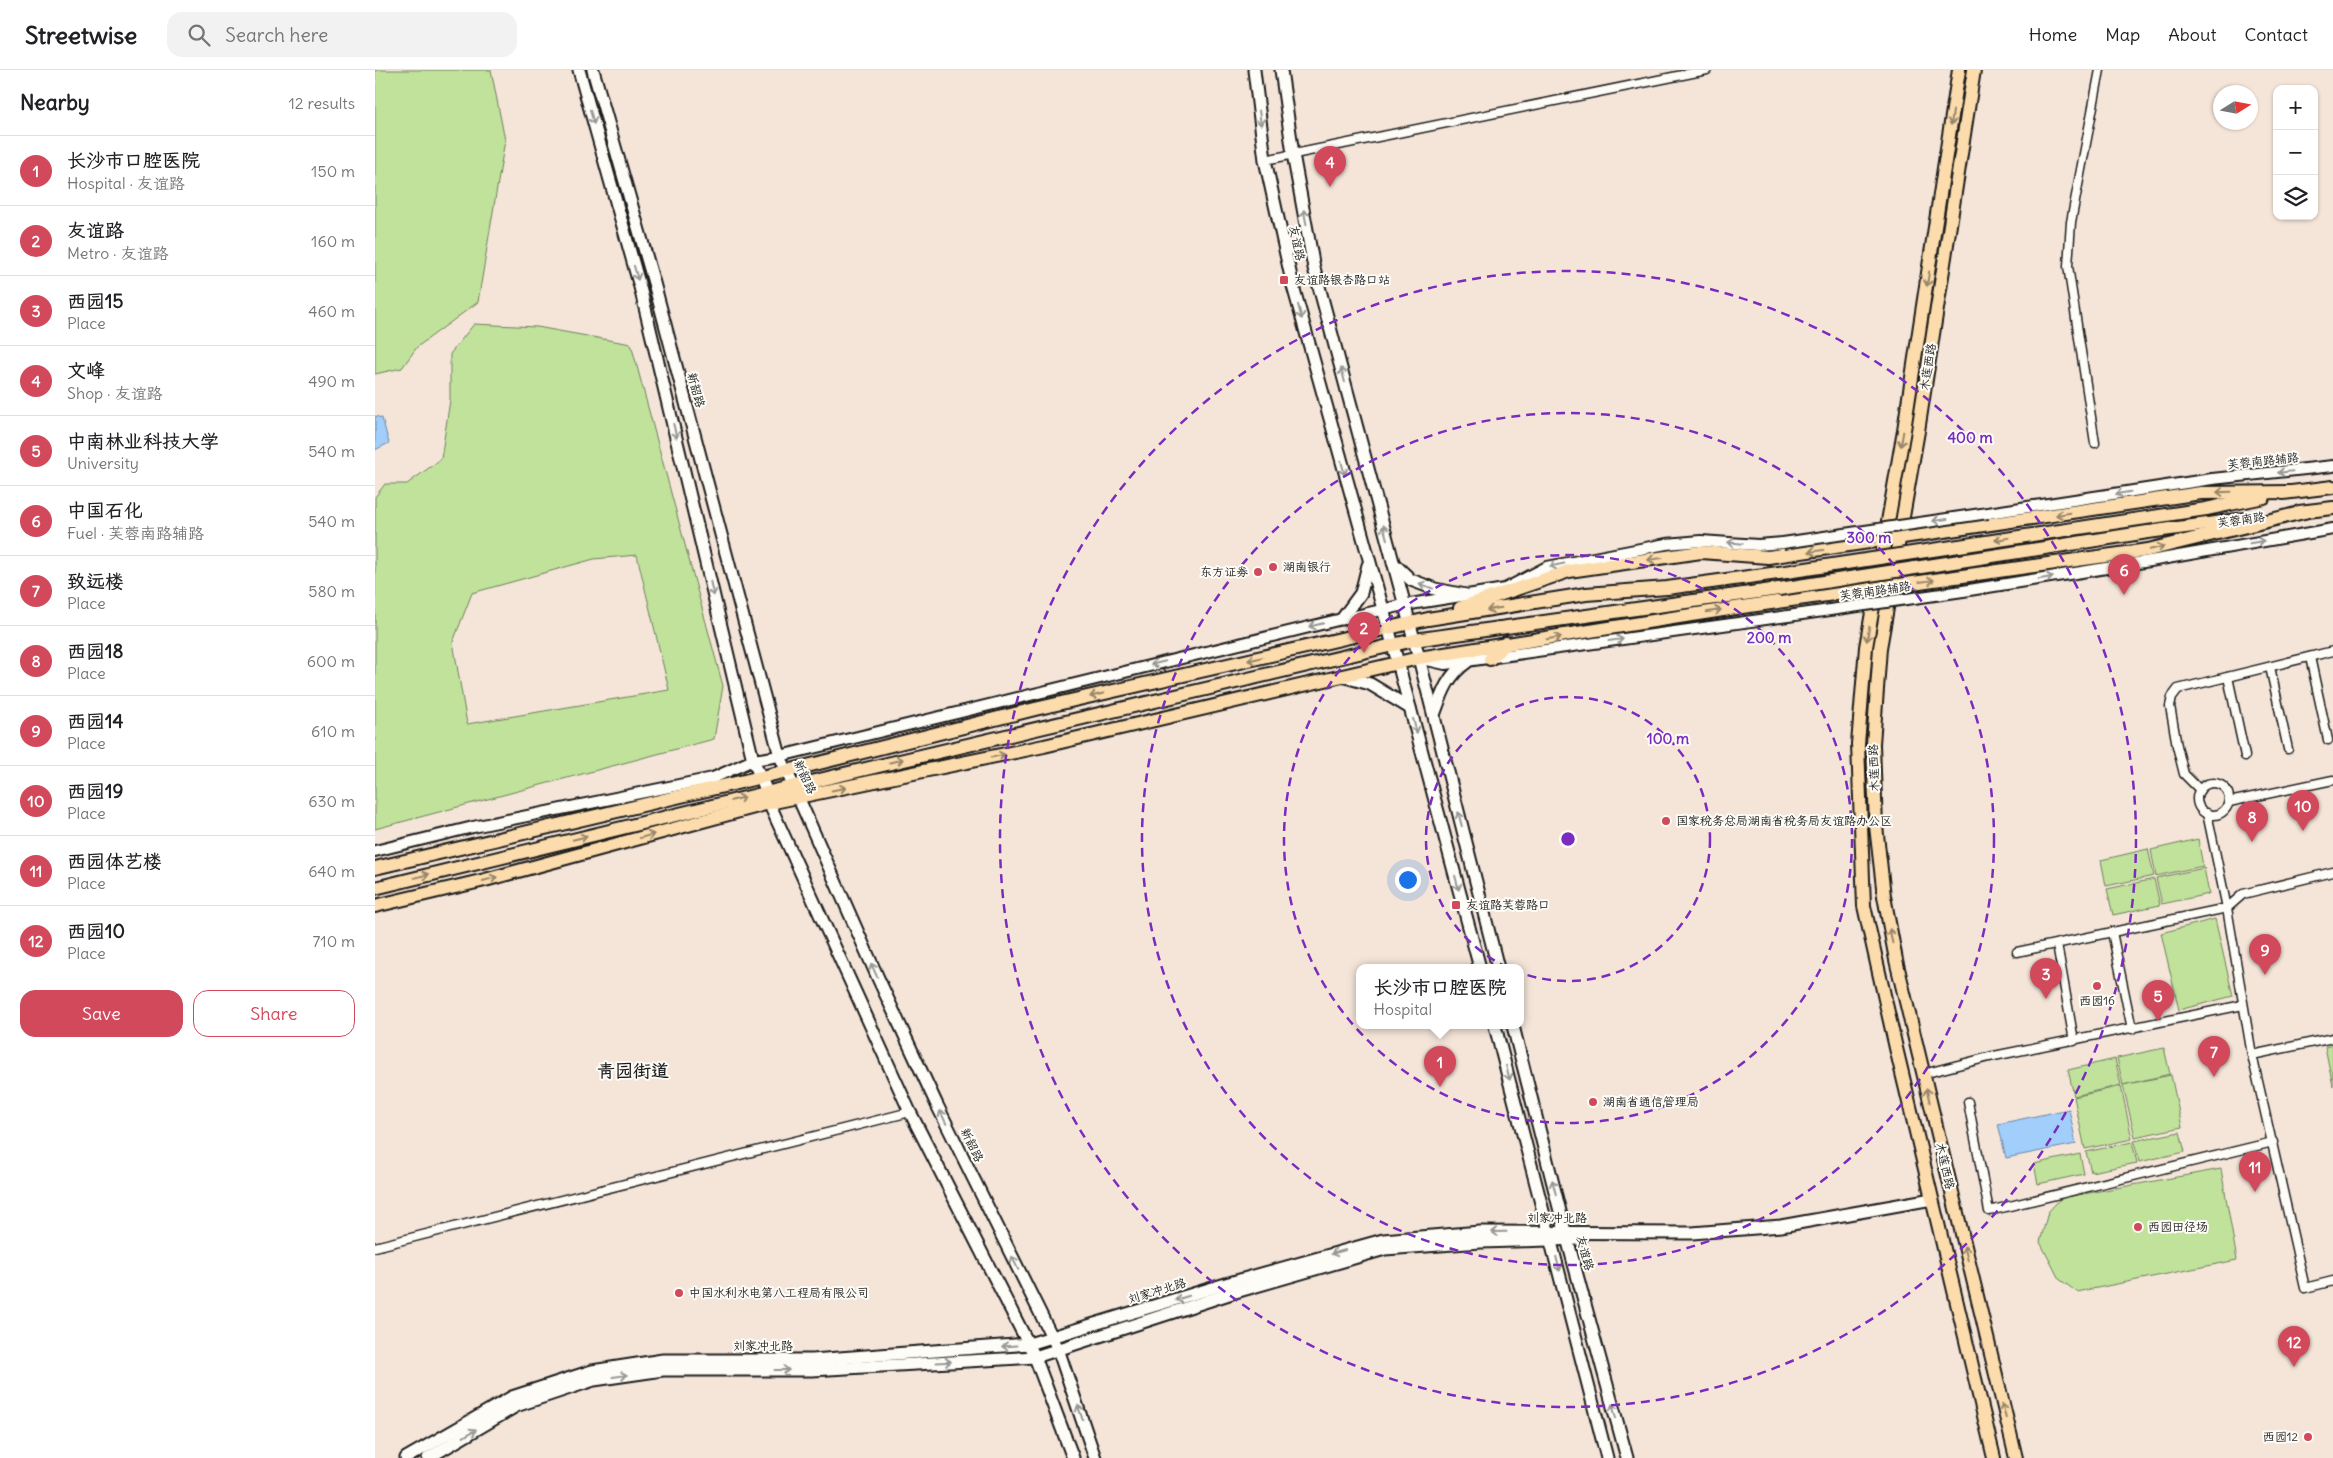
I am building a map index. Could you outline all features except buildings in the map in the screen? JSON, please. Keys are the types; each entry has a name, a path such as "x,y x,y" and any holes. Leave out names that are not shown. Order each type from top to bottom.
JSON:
{"main road":[{"path":"579,70 640,287 753,760 768,798 910,1112 1035,1356 1073,1458"},
{"name":"新韶路","path":"593,70 651,274 780,756 878,978 933,1096 1058,1349 1095,1458"},
{"name":"友谊路","path":"1254,70 1265,160 1293,286 1391,645 1398,663 1479,964"},
{"name":"友谊路","path":"1281,70 1293,154 1315,268 1434,715 1497,964"},
{"name":"木莲西路","path":"1959,70 1931,260 1866,648 1858,744 1864,906 1875,960 1994,1458"},
{"name":"木莲西路","path":"1975,70 1880,648 1873,744 1876,826 1884,896 1896,960 2016,1458"},
{"name":"芙蓉南路","path":"1428,619 1586,594 1667,588 1785,572 2206,509 2291,492 2333,487"},
{"path":"1505,589 1569,571 1701,552 1768,557 2201,493 2291,492"},
{"name":"芙蓉南路","path":"797,792 1414,640 1779,589 2148,532 2333,508"},
{"path":"375,888 768,798 1043,746 1419,658 1877,588 2148,550 2308,511"},
{"path":"1342,619 1361,593 1369,563"},
{"path":"1393,563 1411,580 1435,589 1466,595"},
{"path":"375,868 787,772 1035,710 1409,624 1549,577"},
{"path":"1490,659 1526,624"},
{"path":"1434,715 1446,683 1457,669 1467,662"},
{"path":"1342,676 1369,684 1410,708"},
{"path":"375,906 485,880 768,798"},
{"path":"1496,1029 1607,1458"},
{"name":"友谊路","path":"1514,1029 1566,1235 1627,1458"},
{"name":"刘家冲北路","path":"428,1458 516,1406 594,1380 663,1370 812,1370 1035,1356 1232,1293 1385,1249 1566,1235 1692,1232 1781,1226 1933,1201"},
{"name":"刘家冲北路","path":"406,1458 512,1397 592,1371 663,1360 812,1360 1029,1344 1229,1283 1383,1240 1480,1232 1551,1236"}],"street":[{"path":"1265,160 1707,70"},
{"path":"2095,443 2068,266 2071,222 2100,70"},
{"name":"芙蓉南路辅路","path":"375,851 473,827 713,778 753,760 780,756 1342,619 1404,605 1505,589 1547,566 1666,544 1701,540 1758,546 1783,543 2212,480 2333,466"},
{"name":"芙蓉南路辅路","path":"1419,658 1445,664 1490,659 1963,591 2150,562 2333,529"},
{"path":"2200,790 2184,774 2170,706 2172,697 2178,689 2333,652"},
{"path":"2310,657 2328,740"},
{"path":"2271,667 2288,749"},
{"path":"2228,677 2245,756"},
{"path":"2229,802 2333,780"},
{"path":"2207,814 2218,814 2227,807 2229,802 2227,791 2219,784 2208,784 2200,790 2198,795 2199,806 2207,814 2227,908 2252,1055 2305,1288 2333,1281"},
{"path":"2017,952 2227,908 2243,894 2333,872"},
{"path":"2111,932 2132,1028"},
{"path":"2057,944 2074,1041"},
{"path":"1923,1074 1989,1057 2243,1005"},
{"path":"2252,1055 2333,1038"},
{"path":"1968,1102 1989,1211 2273,1142"},
{"path":"375,1247 910,1112"}],"green space":[{"path":"375,70 491,70 505,140 478,302 417,347 402,368 375,374"},
{"path":"474,324 537,327 631,344 723,686 714,739 375,829 375,497 385,484 407,484 441,459 450,400 450,354","holes":["637,555 669,690 467,724 453,642 472,593 594,559"]},
{"path":"2198,839 2203,866 2156,876 2151,850"},
{"path":"2148,849 2154,876 2106,886 2101,860"},
{"path":"2204,868 2209,894 2162,904 2156,878"},
{"path":"2154,879 2160,905 2113,915 2107,889"},
{"path":"2215,919 2233,996 2179,1010 2161,933"},
{"path":"2333,1045 2333,1086 2325,1047"},
{"path":"2164,1048 2170,1074 2123,1085 2117,1058"},
{"path":"2115,1059 2121,1085 2074,1096 2068,1070"},
{"path":"2171,1075 2182,1127 2135,1137 2123,1085"},
{"path":"2121,1086 2132,1139 2085,1149 2074,1097"},
{"path":"2180,1132 2185,1152 2139,1162 2134,1141"},
{"path":"2132,1142 2137,1163 2091,1172 2086,1152"},
{"path":"2080,1154 2084,1174 2038,1184 2034,1164"},
{"name":"西园田径场","path":"2221,1169 2237,1260 2077,1292 2059,1279 2040,1242 2048,1212 2061,1198"}],"water":[{"path":"375,416 382,418 389,443 375,450"},
{"path":"2069,1109 2076,1144 2006,1158 1998,1124"}],"place":[{"name":"文峰","path":"1330,187"},
{"name":"友谊路银杏路口站","path":"1284,280"},
{"name":"湖南银行","path":"1273,567"},
{"name":"东方证劵","path":"1258,572"},
{"name":"中国石化","path":"2124,595"},
{"name":"友谊路","path":"1364,653"},
{"name":"国家税务总局湖南省税务局友谊路办公区","path":"1666,821"},
{"name":"西园19","path":"2303,831"},
{"name":"西园18","path":"2252,842"},
{"name":"友谊路芙蓉路口","path":"1456,905"},
{"name":"西园14","path":"2265,975"},
{"name":"西园16","path":"2097,986"},
{"name":"西园15","path":"2046,999"},
{"name":"中南林业科技大学","path":"2158,1021"},
{"name":"致远楼","path":"2214,1077"},
{"name":"长沙市口腔医院","path":"1440,1087"},
{"name":"湖南省通信管理局","path":"1593,1102"},
{"name":"西园体艺楼","path":"2255,1192"},
{"name":"西园田径场","path":"2138,1227"},
{"name":"中国水利水电第八工程局有限公司","path":"679,1293"},
{"name":"西园10","path":"2294,1367"},
{"name":"西园12","path":"2308,1437"}],"district":[{"name":"青园街道","path":"633,1071"}]}
